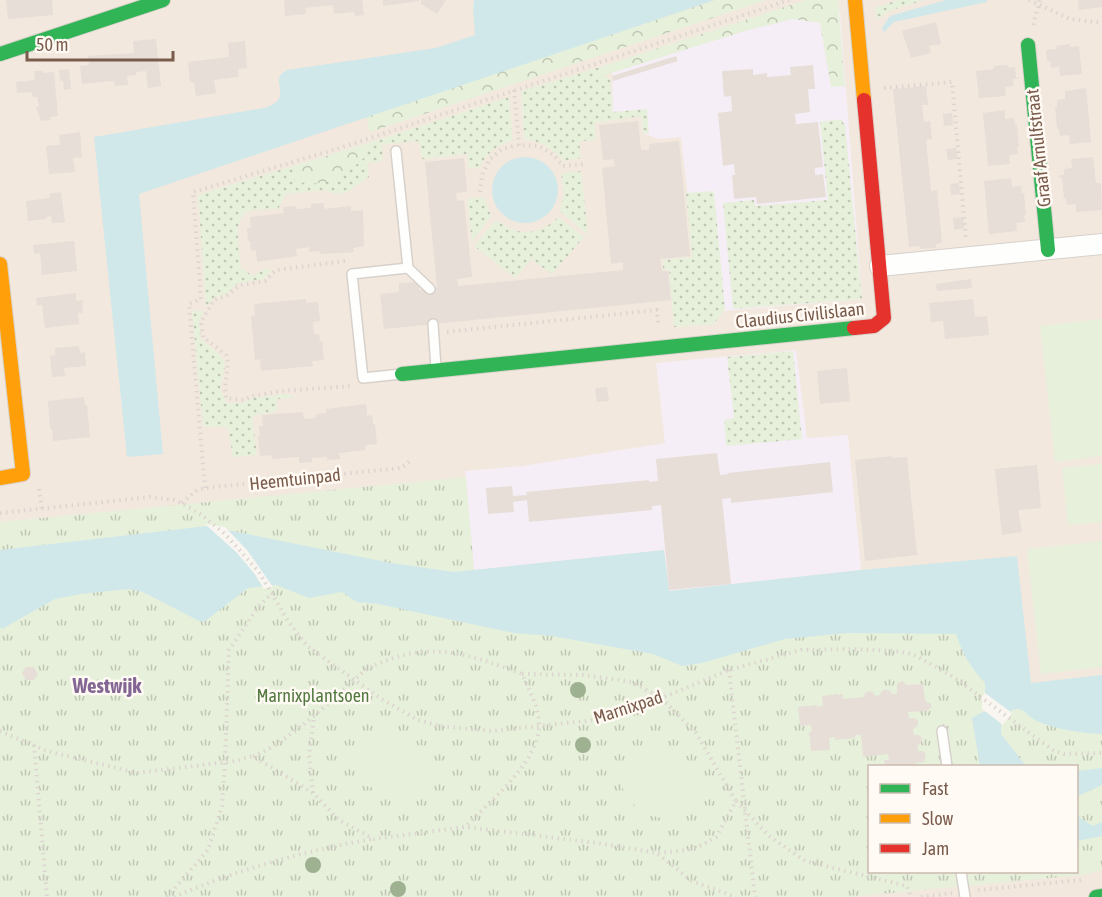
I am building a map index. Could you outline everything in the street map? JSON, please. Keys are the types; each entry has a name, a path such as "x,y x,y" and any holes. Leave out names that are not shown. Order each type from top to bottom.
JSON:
{"street":[{"path":"0,54 163,0"},
{"name":"Claudius Civilislaan","path":"402,374 874,326 884,318 855,0"},
{"name":"Graaf Arnulfstraat","path":"1028,45 1048,250"},
{"path":"880,266 1102,244"},
{"path":"0,264 23,474 0,478"},
{"path":"1096,897 1102,896"}],"lane":[{"path":"396,151 408,268 430,289"},
{"path":"363,378 352,274 408,268"},
{"path":"434,328 436,370"},
{"name":"Claudius Civilislaan","path":"363,378 402,374"},
{"path":"942,731 947,765"},
{"path":"961,873 964,894"}],"path":[{"path":"1029,0 1070,19 1102,23"},
{"path":"864,90 952,82 968,258"},
{"path":"514,90 519,145"},
{"path":"480,192 482,175 490,159 502,149 519,145 539,146 554,155 562,166 585,164"},
{"path":"352,274 346,261 276,270 265,281 240,285 226,296 214,300 201,322 203,337 226,355 228,363 226,398 244,400 253,396 282,391 351,388 363,378"},
{"path":"434,328 657,310 661,347"},
{"name":"Heemtuinpad","path":"182,503 197,490 205,488 401,468 410,460"},
{"path":"0,513 150,497 182,503"},
{"name":"Marnixpad","path":"182,503 225,534 247,557 307,646 380,698 418,720 439,726 493,731 603,719 640,707 729,670 801,650 851,649 913,654 930,662 1054,751 1064,754 1102,753"},
{"path":"167,897 208,850 222,806 229,650 270,591"},
{"path":"0,731 47,751 137,773 225,762 253,756 314,717 364,671 409,653 442,651 486,661 522,674 584,675 632,682 661,698 696,734 736,801 769,836 805,861 907,886 911,897"},
{"path":"729,670 755,897"},
{"path":"465,827 512,779 532,753 539,727 534,700 522,674"},
{"path":"313,793 309,755 314,717"},
{"path":"34,745 47,897"},
{"path":"253,756 313,793 339,820 374,838"},
{"path":"174,897 219,878 269,863 374,838 465,827 597,843 657,853 687,850 716,837 736,801"},
{"path":"657,853 692,880 736,897"},
{"path":"921,897 1083,880"}],"shaded area":[{"path":"0,0 1102,0 1102,897 0,897"},
{"path":"817,0 840,12 862,299 701,313 681,137 658,139 643,133 641,116 613,112 612,67"},
{"path":"796,350 807,438 848,435 861,570 669,591 664,550 474,570 465,471 522,466 665,443 656,363"}],"green space":[{"path":"715,0 766,0 370,132 366,116"},
{"path":"806,0 838,0 845,86 831,87 820,23 793,19 745,31 602,76 600,67"},
{"path":"898,0 924,0 889,11 877,20 875,8"},
{"path":"600,67 602,76 607,76 610,80 613,112 647,109 649,133 643,133 641,116 595,123 596,140 579,141 581,158 564,161 546,146 524,139 521,91"},
{"path":"509,97 513,140 494,150 480,167 469,169 467,154 422,159 419,141 382,145 383,161 367,163 369,177 347,192 337,194 323,190 286,194 278,209 252,210 243,214 238,228 241,268 253,276 265,268 271,270 264,279 238,283 226,294 213,298 206,308 198,195 293,166 293,179 366,156 365,144"},
{"path":"841,119 845,126 862,299 733,309 723,203 754,200 755,206 828,200 820,122"},
{"path":"365,144 366,156 339,178 316,183 303,183 293,179 293,166"},
{"path":"581,171 588,235 560,211 564,192 561,173"},
{"path":"714,191 725,309 714,324 674,327 669,269 663,269 663,260 692,257 686,193"},
{"path":"484,197 491,216 472,242 467,199"},
{"path":"558,217 584,237 552,274 531,259 515,278 474,246 496,220 512,229 528,232 551,224"},
{"path":"192,311 204,311 199,322 201,339 222,357 225,366 220,389 227,403 243,403 252,398 285,394 298,397 277,399 277,411 252,416 257,455 233,457 228,427 203,427"},
{"path":"1102,319 1102,456 1055,462 1040,326"},
{"path":"793,351 802,439 726,446 724,420 734,418 727,357"},
{"path":"1102,464 1102,522 1068,525 1062,468"},
{"name":"Marnixplantsoen","path":"466,477 474,570 514,633 979,617 1040,699 1102,690 1102,870 1082,875 848,897 0,897 0,522"},
{"path":"1102,541 1102,667 1041,674 1027,549"},
{"path":"364,733 435,749 424,799 353,783"},
{"path":"643,749 669,753 687,764 696,780 699,798 693,810 681,817 666,818 650,815 635,805 624,790 619,770 631,756"}],"water":[{"path":"474,0 715,0 139,194 163,454 127,457 94,137 264,108 279,99 279,79 281,74 287,70 436,48 475,35"},
{"path":"946,0 987,0 987,2 894,22 884,32 882,28 890,16"},
{"path":"525,157 538,160 548,167 555,177 558,190 555,203 548,213 538,220 525,223 512,220 502,213 495,203 492,190 495,177 502,167 512,160"},
{"path":"207,526 391,563 454,572 664,550 669,591 1017,556 1031,683 1102,675 1102,734 1058,728 1033,719 1023,711 1015,709 1008,713 1001,722 1001,734 1025,765 980,765 972,718 985,711 985,683 967,660 956,634 847,633 785,639 702,663 682,666 653,654 552,636 514,633 378,604 357,602 342,592 309,598 276,585 248,588 204,622 143,592 128,589 55,599 2,629 0,627 0,550"},
{"path":"1102,768 1102,785 1078,796 1078,771"},
{"path":"1078,814 1093,826 1102,822 1102,836 1078,841"}],"pier":[{"path":"205,524 225,527 247,550 273,587 264,589 236,552"},
{"path":"985,693 1012,713 1003,725 982,709 982,696"}],"building":[{"path":"6,0 52,0 53,15 8,19"},
{"path":"284,0 362,0 364,15 355,16 354,12 334,14 333,5 305,8 306,14 285,16"},
{"path":"383,0 419,0 419,1 383,6"},
{"path":"421,0 446,0 437,14 421,4"},
{"path":"1078,0 1102,0 1102,7 1079,10"},
{"path":"936,22 941,44 929,46 931,53 911,58 902,31"},
{"path":"156,39 161,86 148,88 146,71 127,76 128,85 115,86 114,81 82,84 80,66 89,65 88,56 134,53 133,41"},
{"path":"245,41 247,68 238,69 239,77 214,80 216,93 196,96 194,82 190,82 188,62 229,57 228,43"},
{"path":"1070,44 1070,47 1079,46 1082,74 1060,76 1059,67 1051,68 1050,61 1047,61 1046,50"},
{"path":"676,56 678,61 613,81 612,76"},
{"path":"813,65 815,89 808,89 810,112 795,114 796,124 818,122 823,167 815,168 815,175 823,174 826,197 757,204 756,197 734,199 732,175 735,175 734,164 723,166 718,113 732,111 731,96 724,97 722,71 753,69 753,75 767,73 767,77 791,75 790,67"},
{"path":"1008,65 1008,68 1015,67 1016,77 1021,78 1013,79 1014,86 1005,87 1006,96 979,98 976,71"},
{"path":"69,69 71,89 64,90 59,70"},
{"path":"34,71 54,72 58,116 50,117 51,120 41,121 36,107 39,107 37,97 33,97 31,92 17,93 16,82 35,80"},
{"path":"926,86 928,105 922,105 924,122 930,121 932,139 926,140 931,191 937,190 942,243 936,244 936,248 921,249 920,246 909,247 893,89"},
{"path":"1086,88 1091,142 1070,144 1069,135 1060,136 1059,129 1057,129 1055,107 1057,107 1057,100 1065,99 1065,91"},
{"path":"1005,110 1005,119 1014,118 1015,125 1017,125 1018,154 1009,155 1010,164 988,166 983,113"},
{"path":"952,113 953,125 944,126 943,114"},
{"path":"638,121 641,150 649,150 649,144 679,141 690,256 660,259 662,271 668,271 671,300 384,329 380,294 399,292 399,283 419,282 419,290 437,288 425,162 464,158 467,192 456,193 457,201 464,200 472,277 457,279 458,286 623,270 623,262 611,264 602,168 615,166 614,159 603,160 599,125"},
{"path":"80,132 82,157 73,158 75,172 49,174 46,146 60,145 59,135"},
{"path":"956,148 957,159 948,160 946,149"},
{"path":"1093,157 1096,183 1101,183 1102,210 1076,212 1076,204 1067,205 1062,178 1057,176 1064,175 1064,169 1072,168 1071,159"},
{"path":"1011,178 1012,187 1021,186 1022,193 1024,193 1025,222 1016,223 1017,231 989,234 984,181"},
{"path":"959,183 960,194 951,195 950,184"},
{"path":"61,192 65,222 52,223 51,216 46,219 28,221 26,201 50,198 49,194"},
{"path":"324,203 324,209 351,206 351,211 363,210 364,246 353,248 354,252 320,254 320,251 309,252 309,247 296,249 297,256 257,262 256,250 251,251 250,241 248,241 247,228 251,228 250,217 284,213 283,207 311,208 311,204"},
{"path":"963,217 964,228 954,230 953,218"},
{"path":"74,241 77,271 42,275 40,253 34,254 33,245"},
{"path":"971,279 972,288 937,291 936,284"},
{"path":"76,293 76,301 83,300 82,313 78,313 79,324 45,328 42,305 37,306 36,298"},
{"path":"306,299 306,303 318,302 320,321 313,322 314,334 319,334 320,341 322,341 324,360 312,361 313,366 261,371 260,359 255,360 251,316 255,316 254,304"},
{"path":"973,299 975,317 987,316 989,335 945,339 943,321 931,322 929,303"},
{"path":"79,346 80,353 85,352 86,366 64,368 65,376 52,377 50,356 55,355 55,348"},
{"path":"847,368 850,401 820,404 817,371"},
{"path":"607,387 609,401 597,402 595,388"},
{"path":"84,397 90,437 53,441 48,401"},
{"path":"366,404 367,416 372,415 373,424 375,424 377,444 365,445 366,450 339,453 340,459 312,458 312,462 299,463 299,457 272,459 271,455 260,456 258,436 260,436 259,426 263,426 262,415 303,412 304,419 316,418 316,414 326,413 326,409"},
{"path":"717,453 720,475 830,462 833,492 731,503 731,498 722,499 731,584 669,590 661,505 652,506 652,510 529,522 527,500 513,502 514,512 488,514 486,488 512,486 513,496 527,495 526,492 658,481 656,459"},
{"path":"892,456 892,458 907,457 917,555 865,561 855,460"},
{"path":"1037,465 1041,508 1018,510 1022,532 1002,535 995,469"},
{"path":"26,667 34,667 38,674 34,680 26,680 22,673"},
{"path":"902,681 907,685 923,684 925,701 931,704 927,711 908,712 909,718 915,718 918,721 918,725 913,729 914,735 922,738 918,751 926,754 924,762 915,763 916,765 885,765 884,760 889,760 888,754 863,757 861,735 855,735 855,738 835,740 835,737 829,738 830,750 811,751 809,732 812,731 811,725 800,726 798,707 823,706 822,696 843,694 843,699 864,697 869,691 875,696 880,695 885,689 892,694 897,694 897,684"}],"traffic: fast":[{"path":"0,54 163,0"},
{"path":"1028,45 1048,250"},
{"path":"402,374 854,328"},
{"path":"1096,897 1102,896"}],"traffic: slow":[{"path":"855,0 864,100"},
{"path":"0,264 23,474 0,478"}],"traffic: jam":[{"path":"854,328 874,326 884,318 864,100"}],"district":[{"name":"Westwijk","path":"107,685"}]}
